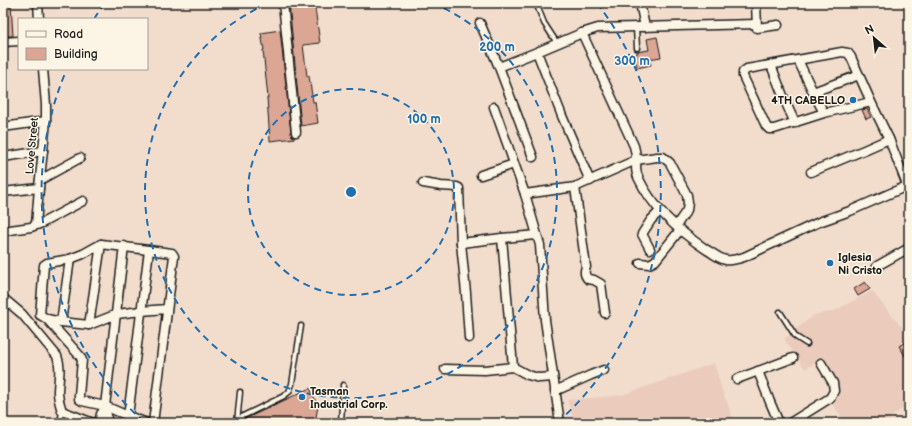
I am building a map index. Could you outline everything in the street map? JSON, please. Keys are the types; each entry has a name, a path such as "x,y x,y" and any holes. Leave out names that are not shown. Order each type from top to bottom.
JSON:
{"street":[{"path":"38,3 39,18"},
{"path":"283,3 296,132"},
{"path":"640,3 645,27"},
{"path":"756,3 757,28 778,25"},
{"path":"480,23 533,157"},
{"path":"498,67 598,28 756,24"},
{"path":"582,33 634,146 636,160 635,169 645,190 660,211 678,228 719,258 725,260 735,260 744,257 820,222 908,189 889,139 848,53 842,52 747,69 743,72 743,76 766,126 769,129 795,123 824,112 871,102"},
{"path":"3,42 18,41"},
{"path":"536,52 590,181"},
{"path":"798,60 824,112"},
{"path":"771,65 795,123"},
{"name":"Love Street","path":"36,225 46,121 43,70"},
{"path":"813,92 859,75"},
{"path":"494,108 525,194 540,245 545,320 560,423"},
{"path":"3,127 46,121"},
{"path":"811,172 889,139"},
{"path":"3,157 43,151"},
{"path":"525,194 575,187 636,160 663,157 670,163 686,195 688,203 687,210 678,228 655,261 650,264 640,263"},
{"path":"3,192 40,184 80,158"},
{"path":"481,175 514,164"},
{"path":"423,183 459,188 460,243 466,293 469,338"},
{"path":"575,187 586,267 584,271 585,276 588,280 594,280 601,284 605,313"},
{"path":"3,231 36,225 83,201"},
{"path":"650,249 642,234 651,220 660,211"},
{"path":"460,243 537,235"},
{"path":"502,238 513,368"},
{"path":"89,325 101,244"},
{"path":"147,423 82,401 80,399 82,360 80,356 43,317 44,265 47,263 70,259 101,244 172,252 174,256 153,423"},
{"path":"106,423 107,415 105,408 124,246"},
{"path":"877,266 909,248"},
{"path":"128,416 149,250"},
{"path":"61,322 70,259"},
{"path":"3,298 22,314 57,356 60,364 58,398 62,411 93,423"},
{"path":"43,317 61,322 89,325 116,314 141,310 168,309"},
{"path":"737,379 793,358"},
{"path":"790,423 830,398 834,391 833,383 821,363"},
{"path":"445,369 485,370 513,368 539,378 553,377"},
{"path":"555,391 604,370"},
{"path":"758,371 779,423"},
{"path":"99,423 100,414 105,408"}],"lane":[{"path":"536,3 544,24 558,43"},
{"path":"636,27 637,48"},
{"path":"780,312 796,337 807,344"},
{"path":"237,421 289,392 292,384 301,326"},
{"path":"341,423 343,385"},
{"path":"237,421 240,392"},
{"path":"60,423 62,411"}],"shaded area":[{"path":"872,291 899,324 908,331 909,330 909,404 883,423 846,423 830,401 830,384 816,362 805,369 784,339 814,315 834,311"},
{"path":"714,363 722,390 735,423 575,423 567,400 622,395"}],"building":[{"path":"3,3 11,3 13,36 3,36"},
{"path":"289,3 314,3 320,43 303,45 307,76 309,76 318,123 301,126"},
{"path":"280,30 291,133 295,138 270,141 264,50 261,33"},
{"path":"657,37 661,57 649,59 651,65 637,68 634,55 637,54 637,52 649,50 647,39"},
{"path":"867,109 871,117 866,119 862,110"},
{"path":"865,282 870,289 858,296 854,289"},
{"path":"909,340 909,362 899,346"},
{"name":"Tasman Industrial Corp.","path":"310,388 318,406 315,423 241,423 241,421"}],"place":[{"name":"4TH CABELLO","path":"853,100"},
{"name":"Iglesia Ni Cristo","path":"830,263"},
{"name":"Tasman Industrial Corp.","path":"302,397"}]}
